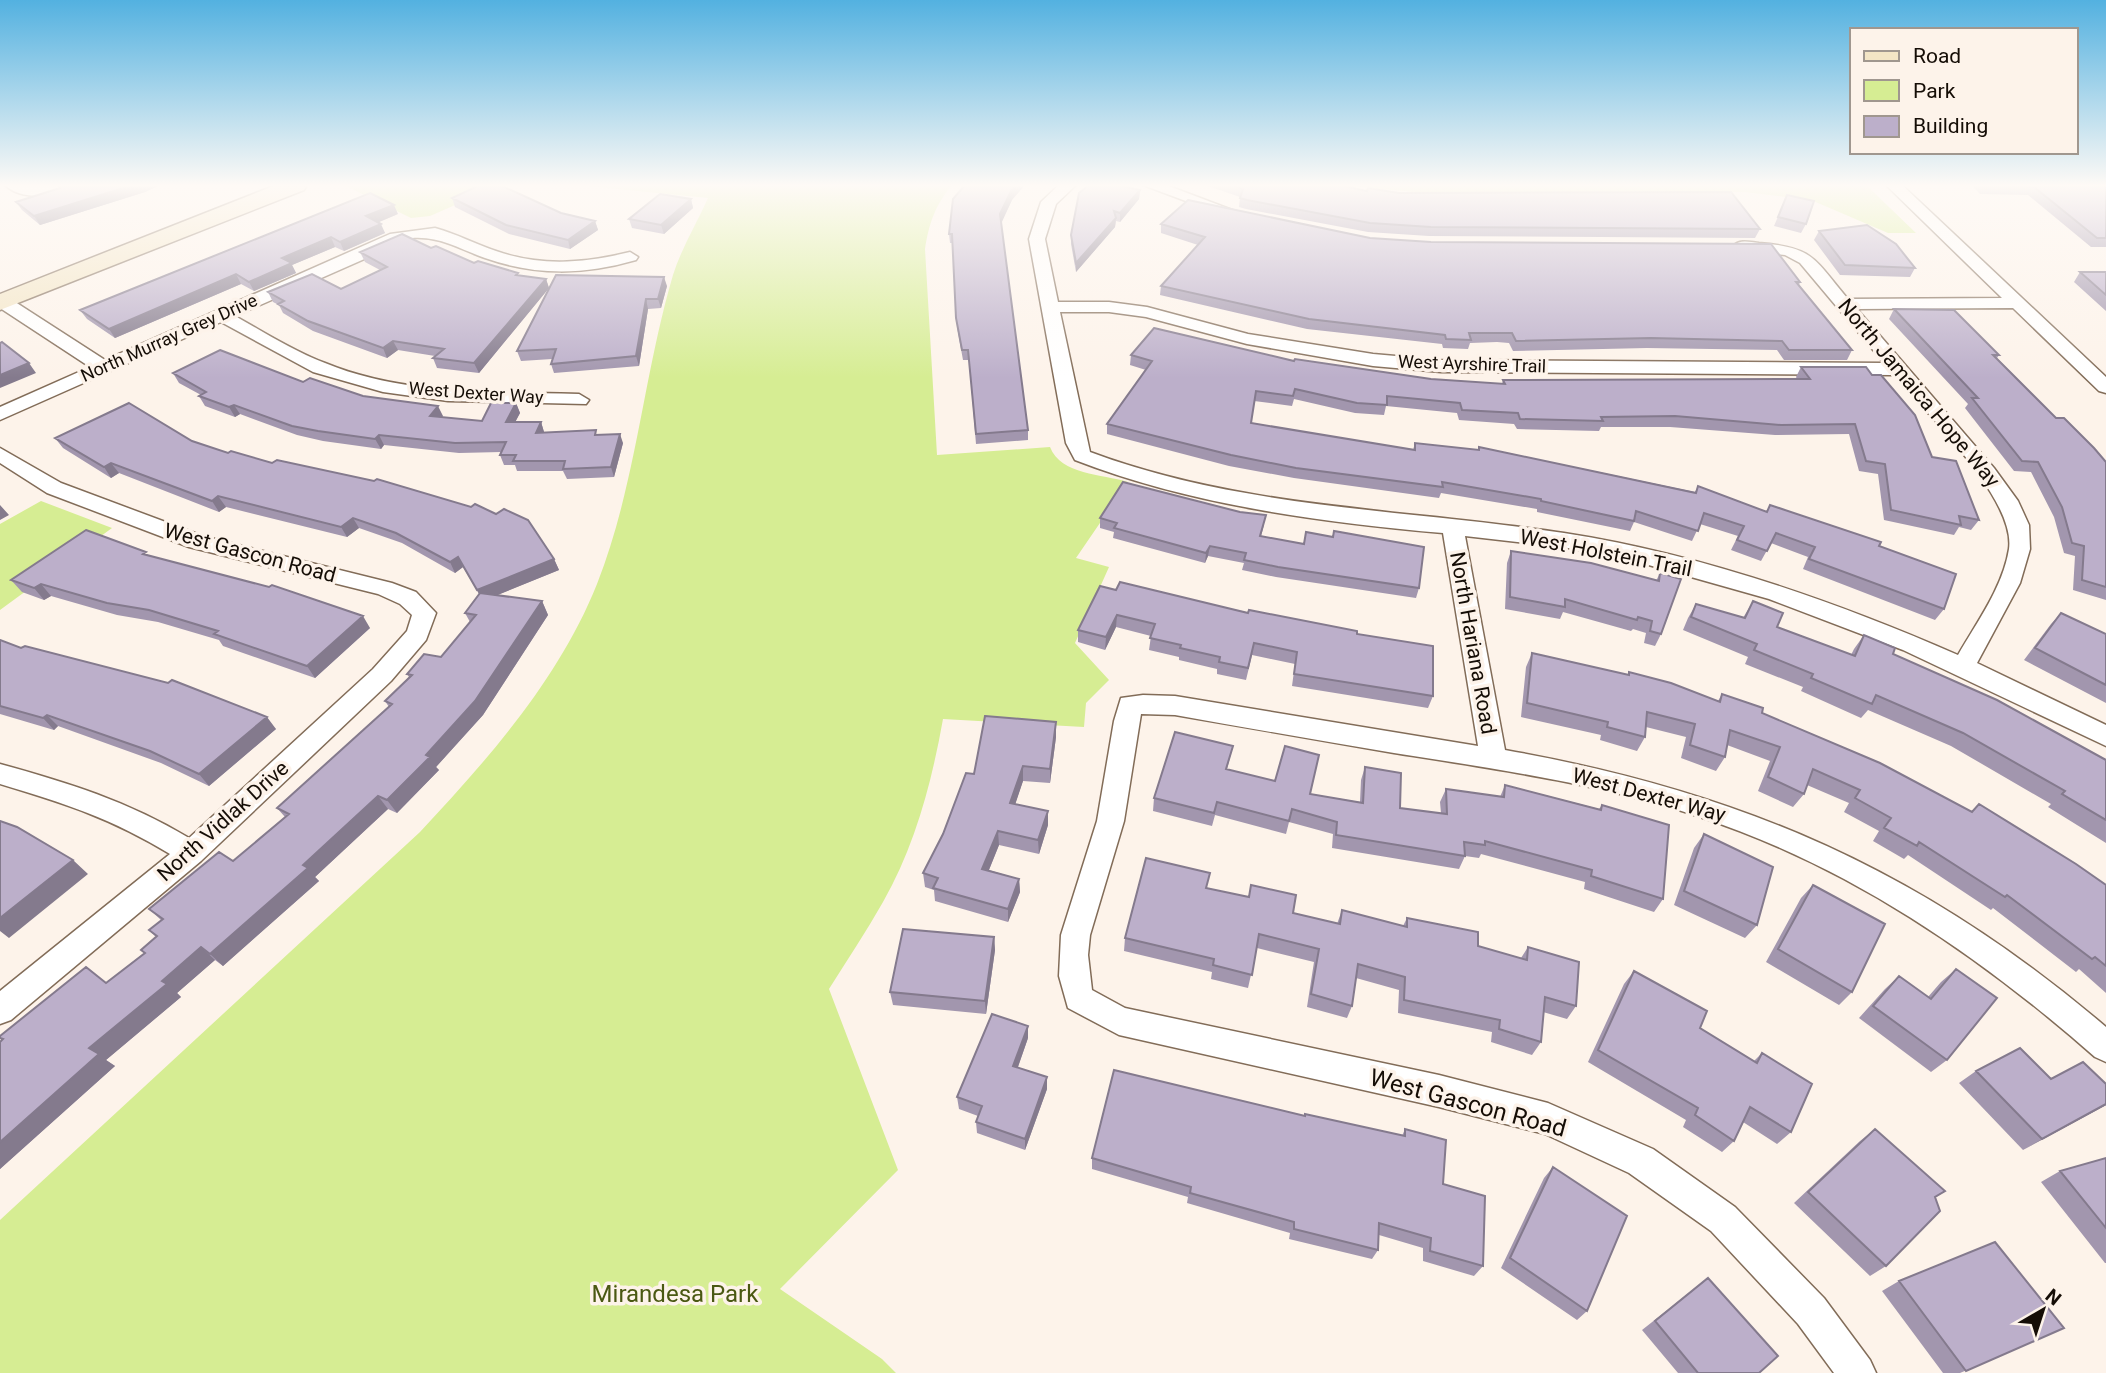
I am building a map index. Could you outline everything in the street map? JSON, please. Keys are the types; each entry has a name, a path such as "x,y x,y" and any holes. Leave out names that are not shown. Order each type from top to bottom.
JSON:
{"main road":[{"path":"2,302 135,249"}],"street":[{"name":"North Murray Grey Drive","path":"0,414 369,249"},
{"name":"North Murray Grey Drive","path":"475,249 489,255 553,268 604,265 630,257"},
{"path":"1039,249 1050,307"},
{"name":"North Jamaica Hope Way","path":"1783,249 1806,260 1987,472 2008,501 2020,532 2018,564 1964,665"},
{"path":"1961,249 2106,387"},
{"path":"2,302 103,367"},
{"path":"1844,304 2018,303"},
{"name":"West Ayrshire Trail","path":"1050,307 1109,307 1147,312 1247,339 1373,360 1441,366 1899,369"},
{"name":"West Holstein Trail","path":"1050,307 1076,443 1083,456 1104,465 1214,492 1370,519 1567,541 1641,556 1832,613 1964,665 2106,736"},
{"name":"West Dexter Way","path":"221,315 321,369 370,383 429,393 579,400"},
{"name":"West Gascon Road","path":"0,454 54,488 127,517 197,542 384,588 408,597 424,613"},
{"name":"North Hariana Road","path":"1453,527 1493,758"},
{"name":"North Vidlak Drive","path":"0,1010 191,853 382,675 418,634 424,613"},
{"name":"West Dexter Way","path":"1079,998 1072,970 1074,934 1107,835 1130,705 1161,701 1216,714 1493,758 1642,789 1735,818 1831,860 1919,907 2008,967 2106,1047"},
{"path":"0,774 80,797 135,820 191,853"},
{"name":"West Gascon Road","path":"1079,998 1119,1021 1439,1091 1548,1119 1641,1161 1723,1219 1811,1311 1857,1373"}],"green space":[{"name":"Mirandesa Park","path":"684,249 925,249 937,455 1050,447 1055,456 1073,468 1128,482 1076,558 1109,567 1075,643 1109,680 1086,703 1084,727 943,719 928,789 904,858 883,902 829,989 898,1170 780,1289 882,1359 896,1373 0,1373 0,1220 420,832 520,716 563,652 597,584 610,546 630,470 673,275"},
{"path":"41,501 112,528 0,610 0,524"}],"building":[{"path":"231,249 303,249 282,258 292,263 249,282 236,274 109,329 80,310"},
{"path":"367,249 443,249 474,263 478,261 518,273 516,275 546,279 474,363 433,358 444,349 393,341 383,348 308,321 278,304 284,301 268,292 312,274 341,289 387,267 360,252"},
{"path":"953,249 1005,249 1028,430 976,434 968,350 962,350 956,318"},
{"path":"1074,249 1088,249 1076,263"},
{"path":"1194,249 1775,249 1800,282 1796,282 1852,350 1789,350 1782,341 1651,338 1516,341 1512,333 1469,333 1471,340 1446,339 1445,335 1309,319 1161,286"},
{"path":"1833,249 1900,249 1915,268 1845,265"},
{"path":"2080,272 2106,272 2106,295"},
{"path":"556,275 664,277 658,299 646,299 636,356 551,364 556,349 517,351"},
{"path":"1894,309 1954,310 1999,355 1993,355 2056,418 2064,418 2106,462 2106,587 2082,580 2084,546 2072,543 2062,507 2038,462 2022,461 1972,398 1978,398"},
{"path":"1154,328 1294,361 1295,359 1431,379 1505,384 1503,380 1810,379 1801,367 1866,367 1872,375 1881,375 1915,415 1932,457 1956,461 1979,520 1959,516 1961,525 1891,510 1885,464 1866,461 1855,424 1781,425 1675,416 1601,417 1603,421 1520,419 1518,413 1462,410 1460,403 1387,396 1387,405 1357,403 1295,389 1293,396 1256,391 1251,423 1415,450 1415,443 1479,450 1479,447 1696,493 1698,486 1767,512 1770,505 1881,542 1879,546 1956,574 1944,609 1809,559 1815,547 1776,533 1767,551 1737,540 1744,526 1704,513 1698,531 1636,511 1634,521 1541,499 1442,482 1443,487 1296,468 1107,424 1152,361 1131,355"},
{"path":"2,342 29,363 0,375"},
{"path":"220,350 303,382 310,378 363,396 438,406 430,416 482,421 491,403 516,403 506,422 541,422 536,433 596,430 595,435 620,434 611,467 563,469 565,461 513,461 516,455 500,455 506,442 455,443 379,435 375,439 292,426 234,405 229,407 199,396 206,392 173,373"},
{"path":"129,403 192,441 228,453 231,451 272,463 277,460 374,481 377,479 471,507 475,504 496,514 504,509 528,520 554,559 477,590 458,557 450,562 396,533 353,518 341,527 218,496 212,501 111,463 104,467 55,438"},
{"path":"1123,482 1240,512 1266,515 1260,536 1304,544 1306,532 1333,537 1334,531 1424,547 1419,588 1278,567 1244,560 1246,553 1210,546 1206,553 1114,528 1117,523 1100,518"},
{"path":"86,530 146,552 143,554 269,587 272,585 363,616 307,666 214,634 218,631 149,610 107,603 41,584 34,588 11,580"},
{"path":"1511,551 1591,563 1659,581 1660,573 1681,579 1661,634 1650,631 1652,621 1638,617 1637,620 1565,599 1565,607 1510,597"},
{"path":"1120,582 1248,613 1249,610 1357,631 1357,634 1433,646 1433,696 1294,674 1297,652 1254,643 1248,668 1219,662 1220,657 1150,638 1155,624 1117,615 1106,637 1078,630 1100,586 1116,590"},
{"path":"480,593 542,601 475,701 426,755 430,757 387,800 378,796 303,865 308,868 210,954 201,947 162,981 167,984 89,1048 99,1054 0,1142 0,1042 3,1039 0,1036 86,967 106,983 145,953 141,950 157,936 149,930 163,919 149,909 219,852 233,861 289,814 277,808 392,704 385,701 412,675 407,674 424,654 441,657 476,615 465,613"},
{"path":"1753,601 1783,613 1777,627 1855,656 1864,635 1895,648 1893,654 1997,700 2106,760 2106,820 2062,794 2065,791 1963,733 1876,695 1872,704 1811,678 1813,674 1754,650 1757,644 1691,617 1696,604 1745,618"},
{"path":"2061,613 2106,634 2106,685 2035,648"},
{"path":"0,640 21,648 25,646 168,683 172,680 267,717 199,774 150,751 47,715 43,718 0,706"},
{"path":"1532,653 1629,675 1629,672 1671,683 1720,702 1722,694 1763,708 1762,713 1880,763 1972,812 1979,804 2106,885 2106,966 2095,957 2092,959 2007,895 2005,897 1919,842 1917,846 1884,828 1891,818 1855,798 1860,790 1813,769 1804,794 1768,777 1780,747 1730,730 1725,757 1690,745 1695,724 1647,712 1645,737 1607,727 1608,722 1527,703"},
{"path":"985,716 1056,722 1050,769 1023,766 1010,803 1048,811 1038,840 998,831 982,869 1019,879 1008,909 933,888 938,878 923,873 943,834 966,773 974,774"},
{"path":"1175,732 1233,746 1226,769 1275,781 1285,746 1319,755 1310,794 1363,803 1365,767 1401,773 1400,808 1447,814 1446,789 1504,797 1505,785 1601,810 1602,805 1669,825 1663,899 1591,876 1592,870 1485,841 1485,845 1464,842 1465,856 1336,835 1337,822 1292,809 1289,821 1217,802 1214,813 1154,798"},
{"path":"0,821 17,827 73,860 0,918"},
{"path":"1704,834 1773,867 1757,925 1684,891"},
{"path":"1146,858 1210,873 1206,888 1249,897 1251,885 1296,895 1293,913 1340,924 1342,910 1407,927 1407,918 1478,932 1478,946 1527,960 1528,947 1579,962 1576,1006 1545,997 1541,1042 1499,1029 1500,1020 1404,1000 1405,977 1358,964 1352,1006 1311,994 1319,949 1259,934 1252,975 1213,965 1214,959 1125,938"},
{"path":"1813,885 1885,924 1852,992 1778,949"},
{"path":"903,929 994,937 985,1001 890,992"},
{"path":"1956,969 1997,998 1947,1060 1873,1006 1899,976 1931,999"},
{"path":"1634,971 1707,1011 1700,1028 1757,1063 1762,1053 1812,1084 1791,1132 1750,1107 1734,1141 1695,1115 1698,1108 1598,1050"},
{"path":"992,1014 1028,1026 1013,1066 1047,1077 1025,1139 976,1122 982,1106 957,1097"},
{"path":"2020,1048 2051,1079 2083,1062 2106,1084 2106,1104 2042,1139 1976,1071"},
{"path":"1114,1070 1305,1116 1405,1136 1405,1129 1446,1140 1443,1184 1485,1196 1483,1266 1430,1251 1431,1238 1379,1223 1378,1250 1294,1229 1294,1222 1190,1193 1191,1187 1092,1158"},
{"path":"1875,1129 1945,1191 1935,1197 1940,1211 1886,1266 1808,1192"},
{"path":"2106,1158 2106,1228 2060,1171"},
{"path":"1553,1167 1627,1216 1587,1311 1510,1258"},
{"path":"1995,1242 2064,1328 1966,1371 1899,1281"},
{"path":"1708,1278 1778,1356 1759,1373 1698,1373 1655,1321"}]}
